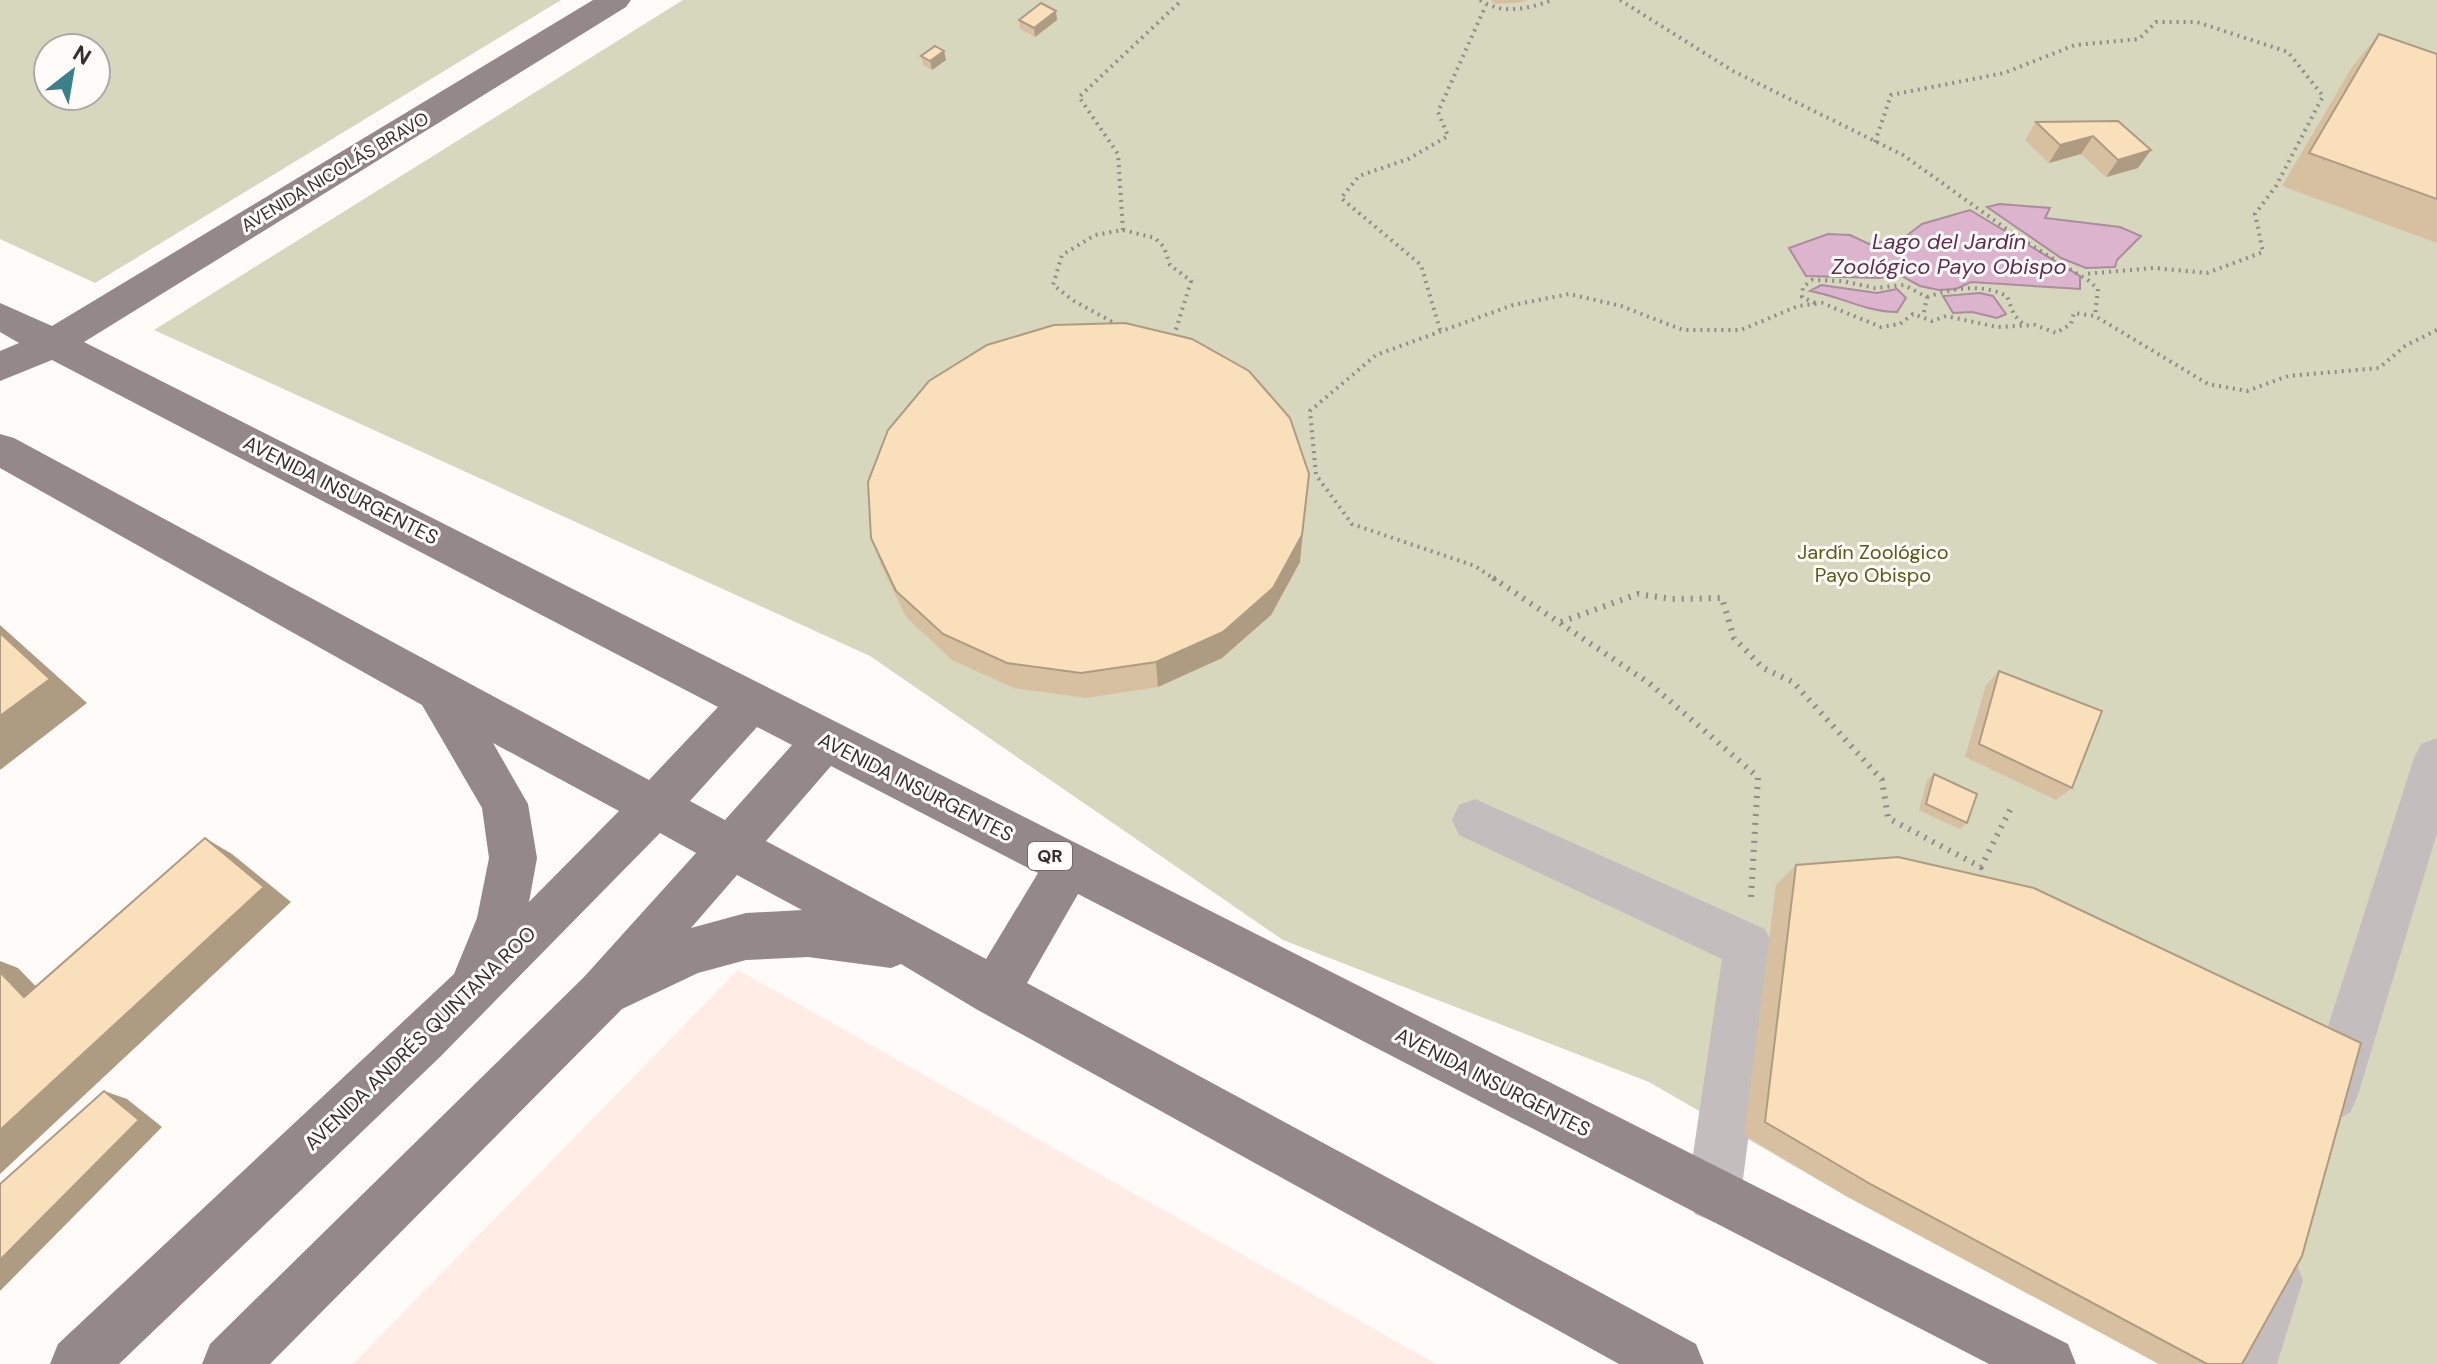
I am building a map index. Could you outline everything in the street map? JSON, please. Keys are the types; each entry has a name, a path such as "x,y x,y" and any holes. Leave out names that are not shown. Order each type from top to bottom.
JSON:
{"main road":[{"name":"AVENIDA NICOLÁS BRAVO","path":"0,367 54,343 615,0"},
{"name":"AVENIDA INSURGENTES","path":"0,316 2048,1364"},
{"name":"AVENIDA NICOLÁS BRAVO","path":"0,395 54,343"},
{"path":"0,449 438,691 920,948 994,992 1676,1364"},
{"path":"438,691 505,804 513,858 501,920 467,994"},
{"name":"AVENIDA ANDRÉS QUINTANA ROO","path":"78,1364 467,994 657,808 752,701"},
{"path":"230,1364 602,994 825,740"},
{"path":"994,992 1069,865"},
{"path":"602,994 685,954 728,940 793,933 920,948"}],"street":[{"path":"2319,1137 2437,758"},
{"path":"1475,820 1748,946 1714,1195"},
{"path":"2249,1364 2287,1243"}],"path":[{"path":"1123,230 1118,209 1118,154 1090,118 1079,97 1121,52 1153,28 1182,0"},
{"path":"1480,0 1486,5 1517,8 1552,0"},
{"path":"1620,0 1693,49 1925,168 1959,197 2014,234 2084,274 2098,289 2095,316"},
{"path":"1440,330 1421,265 1341,198 1359,176 1408,159 1448,136 1438,112 1453,72 1473,39 1486,5"},
{"path":"1875,142 1891,95 2004,73 2075,45 2139,39 2156,22 2197,22 2288,52 2323,96 2276,186 2255,214 2263,252 2207,273 2154,268 2084,274"},
{"path":"1128,330 1084,307 1053,285 1062,255 1095,235 1123,230 1150,234 1166,247 1170,265 1191,281 1183,295 1183,316 1168,350"},
{"path":"2024,325 2014,315 2007,296 1990,289 1971,288 1927,297 1904,285 1875,288 1842,281 1812,280 1803,287 1802,297 1815,304 1859,316 1881,327 1900,324 1913,314 1932,321 1946,316 1997,327 2035,325 2056,333 2071,324 2074,313 2095,316 2208,384 2247,391 2288,376 2379,368 2405,346 2437,330"},
{"path":"1748,946 1758,777 1649,683 1475,566 1352,524 1316,475 1310,411 1376,355 1513,305 1569,294 1621,306 1683,330 1741,330 1798,306 1815,304"},
{"path":"1923,317 1927,297"},
{"path":"1560,623 1638,594 1672,599 1722,598 1734,638 1763,668 1793,682 1882,780 1888,818 1981,867 2013,804"}],"shaded area":[{"path":"738,970 1436,1364 353,1364"}],"green space":[{"path":"0,0 561,0 95,283 0,239"},
{"name":"Jardín Zoológico Payo Obispo","path":"683,0 2437,0 2437,1364 2159,1364 1846,1196 1649,1082 1283,940 870,656 154,330"}],"water":[{"name":"Lago del Jardín Zoológico Payo Obispo","path":"2000,204 2050,208 2045,218 2120,227 2141,236 2117,260 2115,267 2086,268 2061,258 1987,207"},
{"name":"Lago del Jardín Zoológico Payo Obispo","path":"1970,210 2080,276 2080,289 1971,282 1956,289 1939,290 1920,286 1900,275 1879,278 1806,276 1789,248 1828,234 1850,235 1869,244 1905,237 1922,224"},
{"path":"1821,285 1877,293 1897,289 1906,298 1897,312 1886,311 1810,291"},
{"path":"1980,293 1993,296 2006,314 1997,318 1972,312 1953,313 1943,296"}],"building":[{"path":"1041,3 1056,11 1034,28 1019,20"},
{"path":"2379,34 2437,54 2437,199 2309,153"},
{"path":"935,46 944,51 930,61 921,56"},
{"path":"2118,121 2151,150 2118,160 2093,136 2060,145 2036,122"},
{"path":"1125,323 1192,339 1249,371 1290,418 1309,474 1302,535 1273,588 1223,632 1156,662 1081,673 1007,663 943,634 896,591 871,538 868,482 888,430 929,381 987,345 1054,325"},
{"path":"0,633 50,679 0,716"},
{"path":"1999,671 2102,711 2072,788 1979,744"},
{"path":"1934,774 1977,794 1967,823 1926,804"},
{"path":"205,838 264,887 0,1130 0,972 24,997"},
{"path":"1898,857 2034,888 2361,1043 2302,1256 2242,1364 2207,1364 1872,1185 1765,1122 1796,865"},
{"path":"104,1091 139,1120 0,1260 0,1184"}]}
